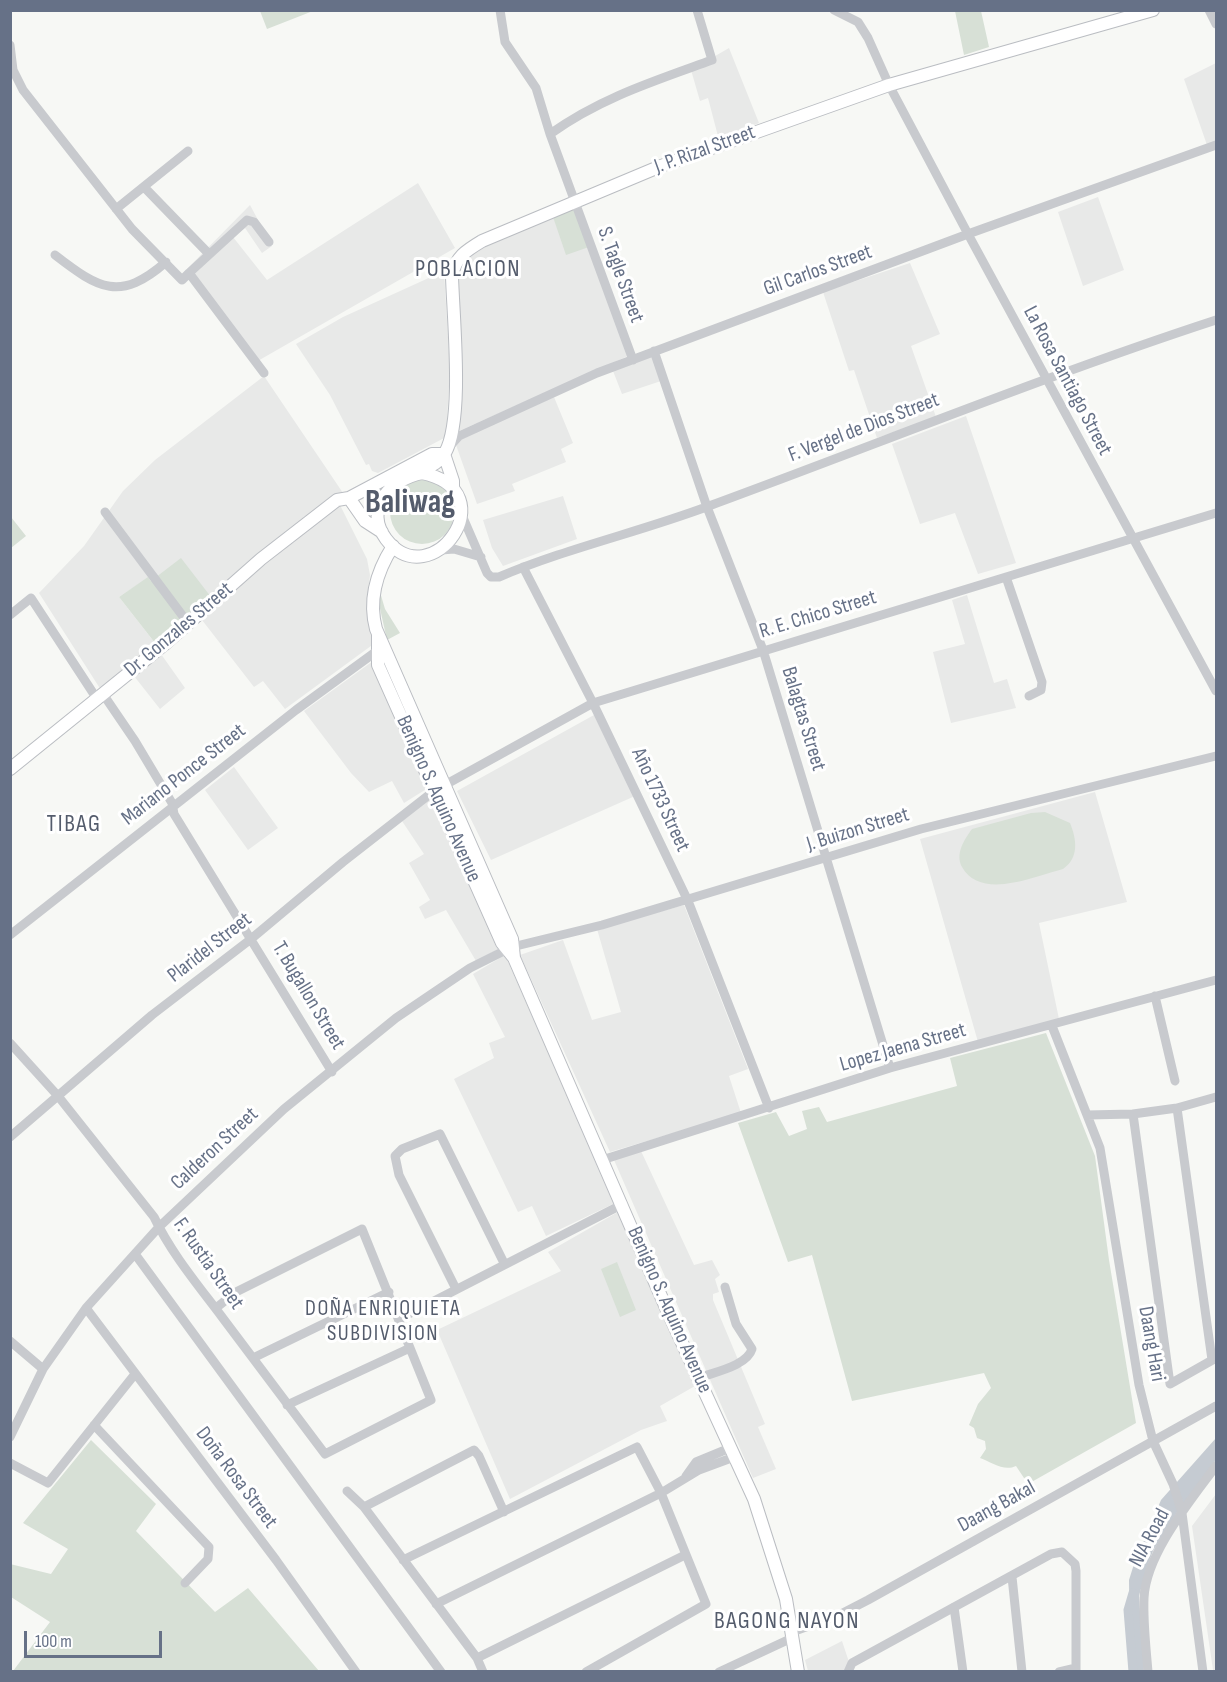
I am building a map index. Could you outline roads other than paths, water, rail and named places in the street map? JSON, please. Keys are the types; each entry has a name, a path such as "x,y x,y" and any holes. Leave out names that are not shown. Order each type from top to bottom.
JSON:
{"main road":[{"name":"J. P. Rizal Street","path":"444,454 451,439 456,388 452,276 457,260 463,253 482,241 661,165 889,85 1154,10"},
{"name":"Dr. Gonzales Street","path":"10,769 337,500 349,498 432,454 444,454"},
{"path":"349,498 365,521 382,532 393,546 413,555 428,555 441,550 457,533 461,513 444,454 436,463 392,486 382,496 377,514 382,532"},
{"path":"415,474 435,475 453,489"},
{"name":"Benigno S. Aquino Avenue","path":"393,546 381,563 372,596 373,618 381,649 439,788 512,939 511,951 732,1452 770,1544 786,1599 798,1671"}],"street":[{"name":"S. Tagle Street","path":"500,10 505,42 536,88 574,202 633,360"},
{"path":"550,134 591,107 712,60 697,10"},
{"name":"La Rosa Santiago Street","path":"834,10 858,22 1045,380 1216,691"},
{"path":"1209,10 1216,24"},
{"path":"10,45 13,70 23,90 116,209 182,280 247,220 254,222 269,242"},
{"name":"Gil Carlos Street","path":"444,454 459,436 597,373 968,234 1216,145"},
{"path":"116,209 188,151"},
{"path":"144,187 209,254"},
{"path":"55,255 82,276 102,285 129,287 146,279 166,262"},
{"path":"189,273 264,373"},
{"name":"F. Vergel de Dios Street","path":"523,567 707,507 1045,380 1216,320"},
{"name":"Balagtas Street","path":"654,351 707,507 763,650 890,1068"},
{"path":"105,512 188,623"},
{"path":"461,513 487,573 491,577 499,578 523,567"},
{"name":"R. E. Chico Street","path":"439,788 593,703 1216,513"},
{"path":"441,550 454,549 481,557"},
{"name":"Año 1733 Street","path":"523,567 593,703 688,901 769,1108"},
{"path":"1006,577 1042,682 1041,690 1029,696"},
{"name":"T. Bugallon Street","path":"10,615 31,598 100,697 135,741 172,803 173,809 333,1072"},
{"name":"Mariano Ponce Street","path":"10,935 296,710 381,649"},
{"name":"J. Buizon Street","path":"511,951 688,901 993,809 1216,756"},
{"name":"Plaridel Street","path":"10,1137 152,1015 251,939 351,855 439,788"},
{"name":"Calderon Street","path":"10,1437 43,1369 86,1308 159,1227 250,1139 396,1018 470,968 511,951"},
{"name":"Lopez Jaena Street","path":"602,1160 890,1068 1216,980"},
{"path":"1155,996 1175,1081"},
{"name":"Daang Hari","path":"1052,1026 1100,1148 1139,1385 1154,1441 1173,1484 1182,1514 1203,1671"},
{"name":"F. Rustia Street","path":"10,1043 58,1096 154,1217 216,1308 325,1454 431,1400 410,1348"},
{"path":"1087,1115 1133,1114 1178,1108 1216,1097"},
{"path":"1133,1114 1170,1384 1214,1359 1178,1108"},
{"path":"456,1289 399,1175 395,1156 402,1149 440,1134 504,1263"},
{"path":"399,1319 504,1263 623,1204"},
{"path":"216,1308 236,1292 362,1229 410,1348 287,1405"},
{"path":"135,1254 441,1671"},
{"path":"699,1378 742,1361 750,1355 752,1349 736,1324 725,1287"},
{"path":"253,1358 389,1292"},
{"name":"Doña Rosa Street","path":"86,1308 276,1560 356,1671"},
{"path":"10,1341 43,1369"},
{"path":"10,1463 48,1483 135,1374"},
{"name":"Daang Bakal","path":"719,1671 858,1605 1216,1406"},
{"path":"94,1425 209,1547 208,1559 185,1583"},
{"path":"403,1560 637,1447 661,1493 706,1604 586,1671"},
{"path":"364,1507 474,1450 479,1456 504,1512"},
{"path":"436,1604 661,1493 732,1452"},
{"name":"NIA Road","path":"1148,1671 1144,1596 1150,1572 1168,1534 1216,1466"},
{"path":"347,1491 364,1507 477,1658 483,1671"},
{"path":"849,1671 852,1663 1051,1554 1062,1552 1075,1564 1076,1670 1059,1671"},
{"path":"477,1658 685,1555"},
{"path":"1012,1577 1022,1671"},
{"path":"954,1608 963,1671"}],"waterway":[{"path":"1133,1593 1128,1610 1133,1672"}],"district":[{"name":"POBLACION","path":"468,270"},
{"name":"Baliwag","path":"410,504"},
{"name":"TIBAG","path":"74,825"},
{"name":"DOÑA ENRIQUIETA SUBDIVISION","path":"383,1322"},
{"name":"BAGONG NAYON","path":"787,1622"}]}
